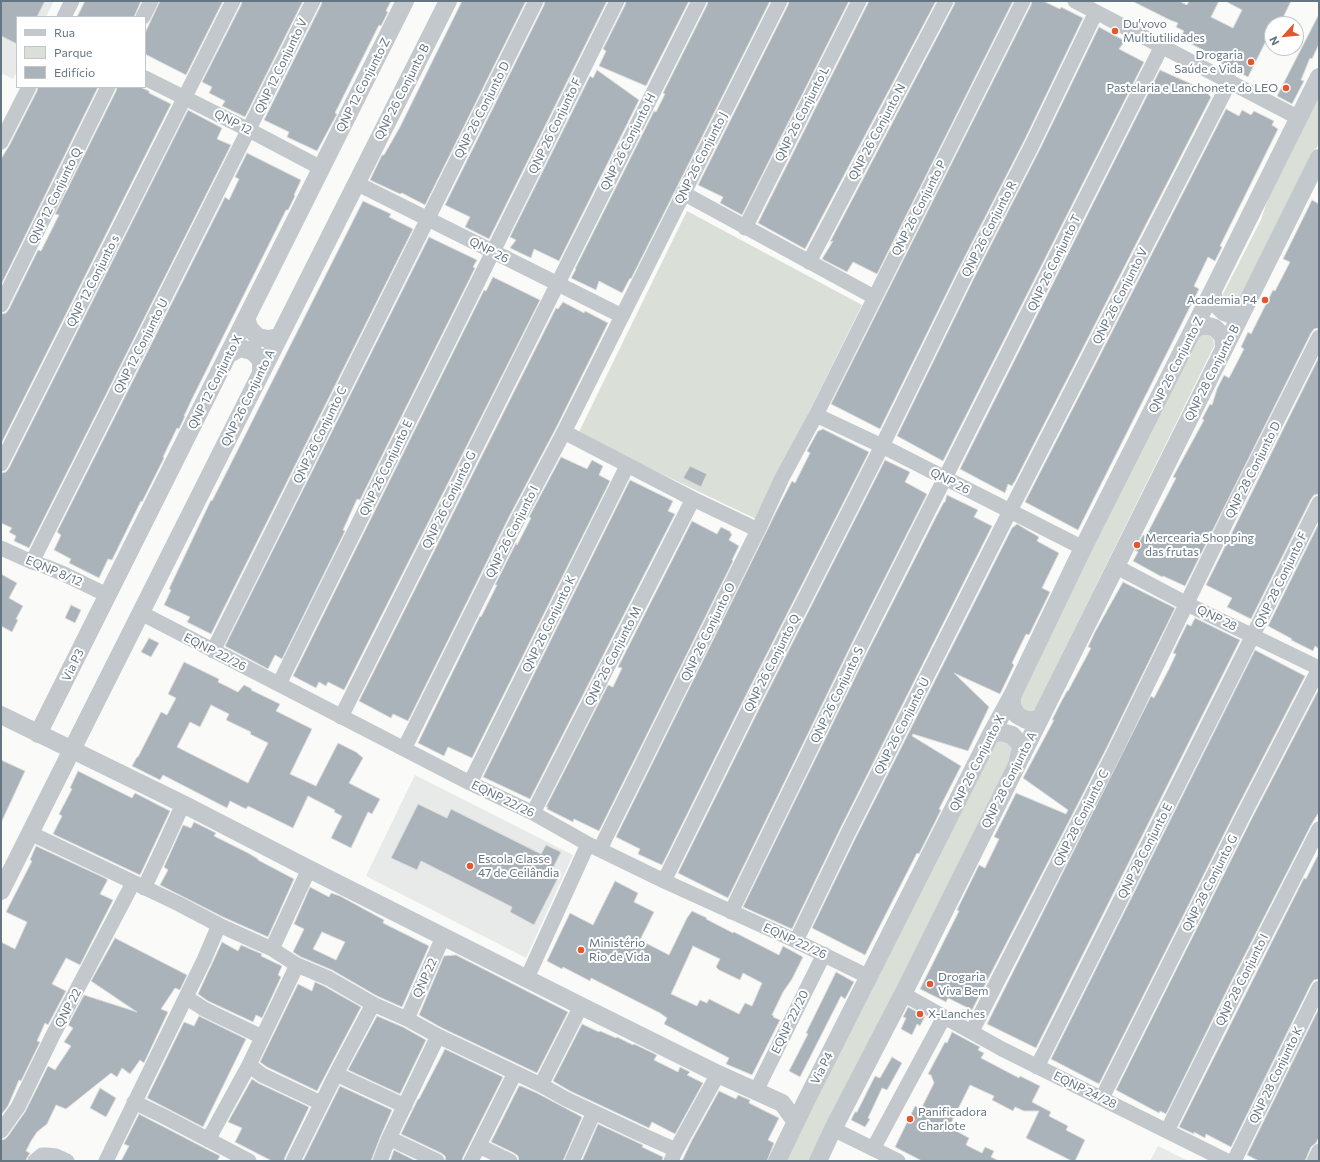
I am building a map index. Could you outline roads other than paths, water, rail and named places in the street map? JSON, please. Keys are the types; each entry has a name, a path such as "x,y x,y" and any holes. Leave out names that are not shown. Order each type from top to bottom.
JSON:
{"street":[{"path":"64,16 72,1"},
{"path":"144,16 151,1"},
{"name":"QNP 12 Conjunto s","path":"1,464 233,1"},
{"name":"QNP 12 Conjunto V","path":"249,130 313,1"},
{"name":"QNP 12 Conjunto Z","path":"321,168 405,1"},
{"name":"QNP 26 Conjunto B","path":"356,183 448,1"},
{"name":"QNP 26 Conjunto D","path":"427,219 536,1"},
{"name":"QNP 26 Conjunto F","path":"492,252 617,1"},
{"name":"QNP 26 Conjunto H","path":"556,284 699,1"},
{"name":"QNP 26 Conjunto J","path":"622,316 780,1"},
{"name":"QNP 26 Conjunto L","path":"745,228 859,1"},
{"name":"QNP 26 Conjunto N","path":"809,262 946,1"},
{"name":"QNP 26 Conjunto P","path":"816,414 1023,1"},
{"path":"1075,1 1299,118 1319,77"},
{"name":"QNP 26 Conjunto R","path":"882,446 965,276 1032,145 1096,12"},
{"name":"QNP 26 Conjunto T","path":"945,479 1162,46"},
{"name":"QNP 12","path":"146,79 321,168"},
{"name":"QNP 26 Conjunto V","path":"1010,511 1230,81"},
{"path":"1,142 28,88"},
{"name":"QNP 12 Conjunto Q","path":"1,305 108,88"},
{"name":"QNP 26 Conjunto Z","path":"1083,548 1299,118"},
{"name":"QNP 12 Conjunto U","path":"32,562 249,130"},
{"name":"QNP 28 Conjunto B","path":"1115,566 1319,158"},
{"name":"QNP 12 Conjunto X","path":"107,595 321,168"},
{"name":"QNP 26","path":"356,183 622,316"},
{"name":"QNP 26 Conjunto A","path":"141,613 356,183"},
{"path":"683,193 874,297"},
{"name":"QNP 26 Conjunto C","path":"213,651 427,219"},
{"name":"QNP 26 Conjunto E","path":"279,684 492,252"},
{"name":"QNP 26 Conjunto G","path":"341,717 556,284"},
{"path":"1212,292 1219,308 1229,314 1241,314"},
{"name":"QNP 26 Conjunto I","path":"404,749 622,316"},
{"path":"246,319 250,330 258,337 268,340 279,336"},
{"path":"1193,331 1198,327 1203,326 1215,328 1223,336 1224,347"},
{"name":"QNP 28 Conjunto D","path":"1187,604 1234,506 1319,337"},
{"path":"229,354 240,348 252,351 261,360 261,373"},
{"name":"QNP 26","path":"816,414 1083,548"},
{"name":"QNP 26 Conjunto O","path":"594,846 758,530 782,478 816,414"},
{"path":"564,432 627,466 758,530"},
{"name":"QNP 26 Conjunto Q","path":"664,881 882,446"},
{"name":"QNP 26 Conjunto K","path":"470,783 627,466"},
{"name":"QNP 26 Conjunto S","path":"731,912 798,772 945,479"},
{"name":"QNP 26 Conjunto M","path":"533,814 693,499"},
{"name":"QNP 28 Conjunto F","path":"1254,635 1319,503"},
{"name":"QNP 26 Conjunto U","path":"796,941 848,833 1010,511"},
{"name":"EQNP 8/12","path":"1,548 64,574 107,595"},
{"name":"QNP 26 Conjunto X","path":"869,976 990,736 1014,692 1083,548"},
{"name":"QNP 28","path":"1115,566 1187,604 1254,635 1319,669"},
{"name":"QNP 28 Conjunto A","path":"903,994 1115,566"},
{"name":"Via P3","path":"38,734 107,595"},
{"name":"QNP 28 Conjunto C","path":"972,1031 1187,604"},
{"path":"1,891 141,613"},
{"name":"EQNP 22/26","path":"141,613 341,717 664,881 869,976"},
{"name":"QNP 28 Conjunto E","path":"1037,1066 1254,635"},
{"name":"QNP 28 Conjunto G","path":"1102,1098 1244,814 1319,669"},
{"path":"1014,692 1012,696 1012,706 1017,715 1026,720 1040,718"},
{"path":"1,715 183,804 308,869 581,1006 718,1074 782,1103 796,1122"},
{"path":"990,736 1001,732 1012,734 1019,743 1021,749 1018,760"},
{"name":"QNP 22","path":"1,1131 18,1107 53,1035 139,886 163,848 183,804"},
{"name":"QNP 28 Conjunto I","path":"1167,1131 1319,829"},
{"path":"30,833 272,949 297,965 328,978 373,1004 541,1085 673,1155 718,1074"},
{"path":"527,978 594,846"},
{"path":"272,949 308,869"},
{"path":"106,1161 220,925"},
{"name":"QNP 22","path":"406,1019 443,937"},
{"name":"EQNP 22/20","path":"756,1091 824,954"},
{"path":"208,1140 249,1065 297,965"},
{"name":"Via P4","path":"777,1161 869,976"},
{"name":"QNP 28 Conjunto K","path":"1234,1161 1319,988"},
{"path":"818,1161 903,994"},
{"name":"EQNP 24/28","path":"903,994 1002,1049 1227,1161"},
{"path":"186,997 204,1009 262,1037"},
{"path":"293,1161 321,1103 373,1004"},
{"path":"541,1085 581,1006"},
{"path":"873,1149 944,1017"},
{"path":"380,1161 389,1138 438,1036"},
{"path":"249,1065 262,1075 321,1103"},
{"path":"472,1161 515,1073"},
{"path":"336,1074 405,1106"},
{"path":"782,1103 807,1099"},
{"path":"134,1102 249,1161"},
{"path":"572,1161 594,1112"},
{"path":"833,1129 898,1161"},
{"path":"389,1138 437,1161"},
{"path":"479,1146 510,1161"},
{"path":"1314,1161 1319,1151"},
{"path":"35,1161 42,1155 61,1159"}],"place":[{"name":"Du'vovo Multiutilidades","path":"1115,31"},
{"name":"Drogaria Saúde e Vida","path":"1251,62"},
{"name":"Pastelaria e Lanchonete do LEO","path":"1286,88"},
{"name":"Academia P4","path":"1265,300"},
{"name":"Mercearia Shopping das frutas","path":"1137,545"},
{"name":"Escola Classe 47 de Ceilândia","path":"470,866"},
{"name":"Ministério Rio de Vida","path":"581,950"},
{"name":"Drogaria Viva Bem","path":"930,984"},
{"name":"X-Lanches","path":"920,1014"},
{"name":"Panificadora Charlote","path":"910,1119"}]}
